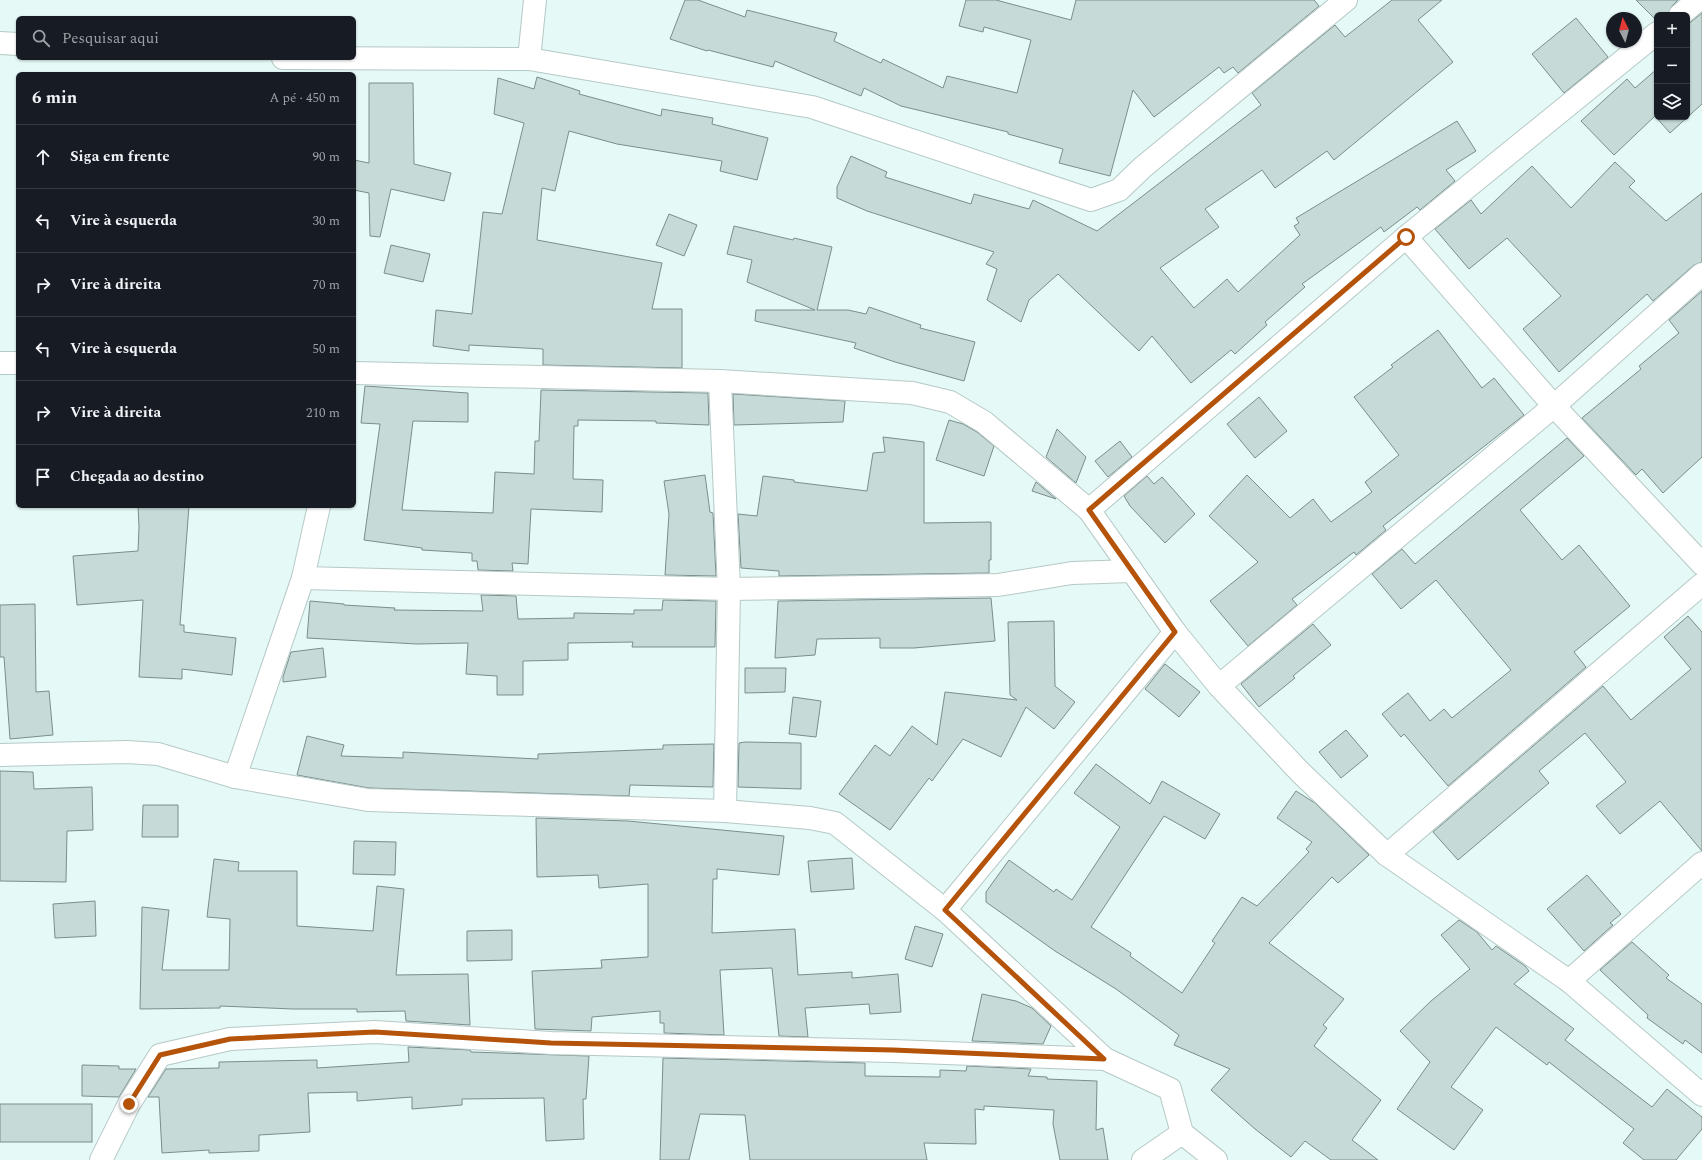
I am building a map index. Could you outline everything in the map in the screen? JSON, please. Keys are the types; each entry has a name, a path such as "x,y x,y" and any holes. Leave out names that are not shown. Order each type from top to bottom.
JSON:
{"street":[{"path":"529,59 535,0"},
{"path":"356,58 529,59 812,107 1091,200 1119,190 1143,167 1346,0"},
{"path":"1684,12 1698,0"},
{"path":"1089,510 1406,237 1654,36"},
{"path":"0,43 16,44"},
{"path":"1406,237 1554,406 1702,564"},
{"path":"1219,686 1554,406 1702,274"},
{"path":"0,363 16,364"},
{"path":"356,373 720,381 912,393 950,402 984,422 1089,510 1175,632 1219,686 1300,772 1387,855 1569,980 1702,1095"},
{"path":"720,381 729,589 724,811"},
{"path":"235,777 303,578 319,508"},
{"path":"303,578 729,589 998,584 1072,573 1132,571"},
{"path":"1387,855 1702,584"},
{"path":"945,910 1175,632"},
{"path":"0,754 127,752 158,754 235,777 368,800 724,811 810,818 835,823 945,910 1104,1059 1170,1089 1182,1133 1216,1160"},
{"path":"1569,980 1702,863"},
{"path":"101,1160 129,1104 160,1055 230,1039 375,1032 551,1043 893,1050 1104,1059"},
{"path":"1143,1160 1182,1133"}],"building":[{"path":"685,0 698,0 745,17 747,10 837,33 834,41 881,63 883,59 943,88 947,76 1017,93 1031,40 984,27 983,32 959,26 966,0 996,0 1071,20 1076,0 1314,0 1319,6 1238,73 1233,67 1224,73 1219,67 1154,117 1133,90 1110,176 1059,163 1063,149 1008,134 1008,132 901,106 864,88 861,96 775,61 773,67 708,50 707,51 670,39"},
{"path":"1392,0 1442,0 1418,20 1453,62 1334,160 1327,151 1275,188 1262,170 1205,209 1219,227 1160,268 1194,308 1227,279 1238,292 1300,235 1294,226 1299,223 1296,218 1457,121 1476,151 1446,170 1455,181 1420,210 1417,207 1384,232 1381,227 1302,284 1305,287 1265,322 1267,325 1235,354 1231,350 1191,383 1152,336 1139,351 1058,274 1029,300 1021,322 987,300 997,269 986,264 994,252 867,211 837,198 837,187 851,156 887,172 885,177 971,204 974,194 1029,209 1033,200 1097,231 1261,105 1252,93 1335,25 1345,37"},
{"path":"1636,0 1678,0 1672,6 1669,12 1654,12 1654,18"},
{"path":"1702,13 1702,104 1690,115 1690,48 1690,23"},
{"path":"1576,18 1608,57 1564,93 1532,54"},
{"path":"1654,72 1654,117 1614,155 1581,121 1627,79 1635,88"},
{"path":"537,77 580,91 579,94 661,116 662,109 713,118 712,124 768,138 757,180 720,171 722,161 617,144 569,131 555,191 542,188 537,240 662,263 652,309 682,309 682,368 543,365 543,349 469,345 469,351 433,346 436,310 472,314 483,212 502,214 524,123 494,114 498,78 534,89"},
{"path":"369,83 413,83 414,164 451,173 444,201 391,189 380,237 370,236 369,193 356,190 356,160 369,163"},
{"path":"1659,120 1684,120 1670,133"},
{"path":"1615,162 1635,181 1629,187 1666,221 1702,193 1702,262 1694,265 1653,301 1647,294 1559,372 1523,329 1561,296 1507,238 1469,269 1435,229 1471,200 1481,214 1532,166 1571,208"},
{"path":"669,214 697,225 684,256 656,245"},
{"path":"734,226 793,240 794,238 832,247 817,310 848,310 866,314 869,307 921,325 920,328 975,342 964,381 895,362 854,348 856,343 755,321 756,310 815,310 747,282 752,260 727,254"},
{"path":"391,245 430,254 423,282 384,273"},
{"path":"1702,291 1702,457 1663,493 1642,469 1636,475 1582,418 1641,369 1639,366 1679,333 1669,320"},
{"path":"1438,330 1482,388 1494,378 1524,415 1383,526 1386,530 1356,555 1354,552 1292,599 1297,605 1248,646 1210,601 1258,562 1209,516 1247,475 1290,518 1313,499 1331,522 1372,492 1365,482 1399,455 1354,397 1393,367 1391,365"},
{"path":"365,386 468,393 468,422 413,421 402,510 493,513 495,472 534,474 535,441 539,441 541,390 708,393 709,425 656,423 656,421 578,420 578,426 574,426 573,479 603,480 602,512 531,509 528,564 512,563 513,571 478,570 477,561 472,561 472,553 422,550 422,548 364,540 380,424 361,423"},
{"path":"733,394 845,401 843,422 734,425"},
{"path":"1259,397 1287,431 1255,458 1227,424"},
{"path":"949,420 963,424 977,432 994,446 984,476 936,460"},
{"path":"1057,429 1086,457 1076,483 1046,457"},
{"path":"883,437 924,442 924,523 991,522 991,560 989,560 989,573 779,576 779,571 741,568 738,514 757,516 763,476 794,480 794,482 867,491 873,453 885,452"},
{"path":"1567,438 1584,456 1520,510 1562,560 1579,545 1630,606 1574,652 1586,667 1448,786 1404,734 1401,737 1382,714 1408,693 1430,721 1444,709 1452,718 1511,670 1436,580 1401,609 1372,574 1402,549 1415,564"},
{"path":"1120,441 1132,457 1108,477 1095,461"},
{"path":"705,475 710,512 713,513 716,576 665,575 669,514 664,481"},
{"path":"1147,476 1154,484 1162,477 1195,514 1165,543 1130,506 1124,496"},
{"path":"1036,482 1056,499 1032,491"},
{"path":"138,508 189,508 180,625 184,625 184,632 236,638 232,675 182,669 182,679 139,677 143,600 77,605 73,556 138,551"},
{"path":"481,595 516,596 518,619 574,618 574,613 634,614 634,610 662,610 663,600 716,601 715,647 632,647 633,642 568,643 568,660 523,661 523,695 497,695 497,676 466,674 468,643 417,644 307,638 310,601 395,608 394,610 483,611"},
{"path":"991,598 995,641 914,648 880,648 880,638 817,639 815,655 775,658 778,601"},
{"path":"35,604 36,692 49,691 53,735 10,739 4,657 0,657 0,605"},
{"path":"1688,616 1702,632 1702,851 1660,801 1620,834 1596,806 1626,782 1585,733 1539,771 1549,783 1458,860 1433,832 1603,686 1631,720 1691,669 1664,637"},
{"path":"1054,621 1055,686 1075,702 1054,729 1026,707 1001,757 963,739 932,781 929,778 890,830 839,794 875,745 890,756 912,726 937,745 945,692 1017,700 1010,695 1008,622"},
{"path":"1313,624 1331,645 1293,676 1295,678 1259,707 1241,684"},
{"path":"323,648 326,677 283,682 283,677 291,652"},
{"path":"1165,664 1200,692 1179,717 1145,689"},
{"path":"745,668 786,668 785,692 745,693"},
{"path":"793,697 821,701 816,737 789,734"},
{"path":"1346,730 1368,756 1341,778 1319,752"},
{"path":"307,736 344,745 341,756 403,758 403,752 538,759 538,754 663,749 663,745 714,744 713,787 630,785 629,796 369,788 297,775"},
{"path":"739,743 801,743 801,789 738,787"},
{"path":"1096,764 1150,804 1162,781 1220,814 1205,839 1164,816 1091,927 1131,953 1130,956 1182,993 1215,943 1212,941 1242,897 1257,906 1309,852 1306,849 1312,842 1277,818 1296,791 1315,803 1369,855 1338,883 1332,877 1269,943 1344,999 1323,1025 1327,1028 1314,1046 1381,1100 1352,1140 1378,1160 1331,1160 1305,1141 1291,1157 1255,1129 1211,1090 1230,1069 1174,1045 1179,1035 1116,989 1055,951 986,902 986,892 1009,860 1054,892 1056,889 1072,900 1120,827 1074,793"},
{"path":"0,771 33,772 34,789 92,787 93,830 67,831 66,882 0,881"},
{"path":"143,805 178,805 178,837 142,837"},
{"path":"536,818 628,821 784,836 779,875 717,869 717,879 713,879 712,933 795,929 798,975 852,972 852,978 898,974 901,1012 870,1014 869,1004 805,1008 808,1037 779,1036 772,968 720,970 724,1035 664,1033 664,1023 660,1023 660,1011 592,1017 591,1031 535,1029 532,971 602,968 601,960 648,957 648,884 599,888 598,875 537,877"},
{"path":"354,841 396,842 395,875 353,874"},
{"path":"852,858 854,889 811,892 808,861"},
{"path":"214,859 239,862 238,871 297,871 297,926 373,931 377,886 404,889 396,975 468,974 470,1025 406,1021 405,1011 357,1012 357,1009 293,1009 220,1006 220,1008 140,1009 142,907 169,910 162,970 229,970 230,919 207,917"},
{"path":"1587,875 1621,914 1610,923 1613,925 1584,951 1547,909"},
{"path":"95,901 96,936 55,938 53,904"},
{"path":"1459,920 1477,932 1492,950 1496,946 1525,966 1529,971 1514,984 1574,1029 1565,1040 1652,1107 1667,1089 1702,1117 1702,1129 1676,1160 1644,1160 1623,1143 1634,1129 1549,1062 1547,1065 1496,1027 1451,1087 1483,1110 1454,1150 1397,1109 1430,1062 1400,1031 1431,1001 1470,969 1441,935"},
{"path":"915,926 943,934 932,967 905,959"},
{"path":"512,930 512,960 467,961 467,931"},
{"path":"1632,942 1669,975 1666,978 1702,1004 1702,1053 1685,1040 1683,1044 1647,1018 1648,1015 1600,970"},
{"path":"982,994 1016,1001 1032,1008 1051,1026 1043,1044 972,1041"},
{"path":"408,1047 470,1050 471,1052 589,1056 586,1099 583,1099 584,1139 546,1141 544,1098 462,1099 462,1105 412,1109 412,1097 357,1101 357,1092 308,1093 310,1132 259,1135 259,1151 209,1153 209,1150 162,1153 159,1097 148,1097 166,1069 219,1068 219,1062 317,1060 317,1068 409,1062"},
{"path":"663,1058 865,1063 865,1076 940,1077 940,1070 966,1071 967,1066 1031,1069 1028,1076 1047,1077 1047,1079 1097,1081 1096,1130 1103,1128 1108,1160 1060,1160 1053,1124 1054,1110 984,1106 984,1110 975,1109 976,1144 924,1143 927,1160 750,1160 745,1115 700,1114 689,1160 660,1160"},
{"path":"82,1065 119,1066 119,1069 136,1069 119,1097 82,1096"},
{"path":"0,1104 92,1104 92,1142 0,1142"}],"route":[{"path":"129,1104 160,1055 230,1039 375,1032 551,1043 893,1050 1104,1059 945,910 1175,632 1089,510 1406,237"}]}
